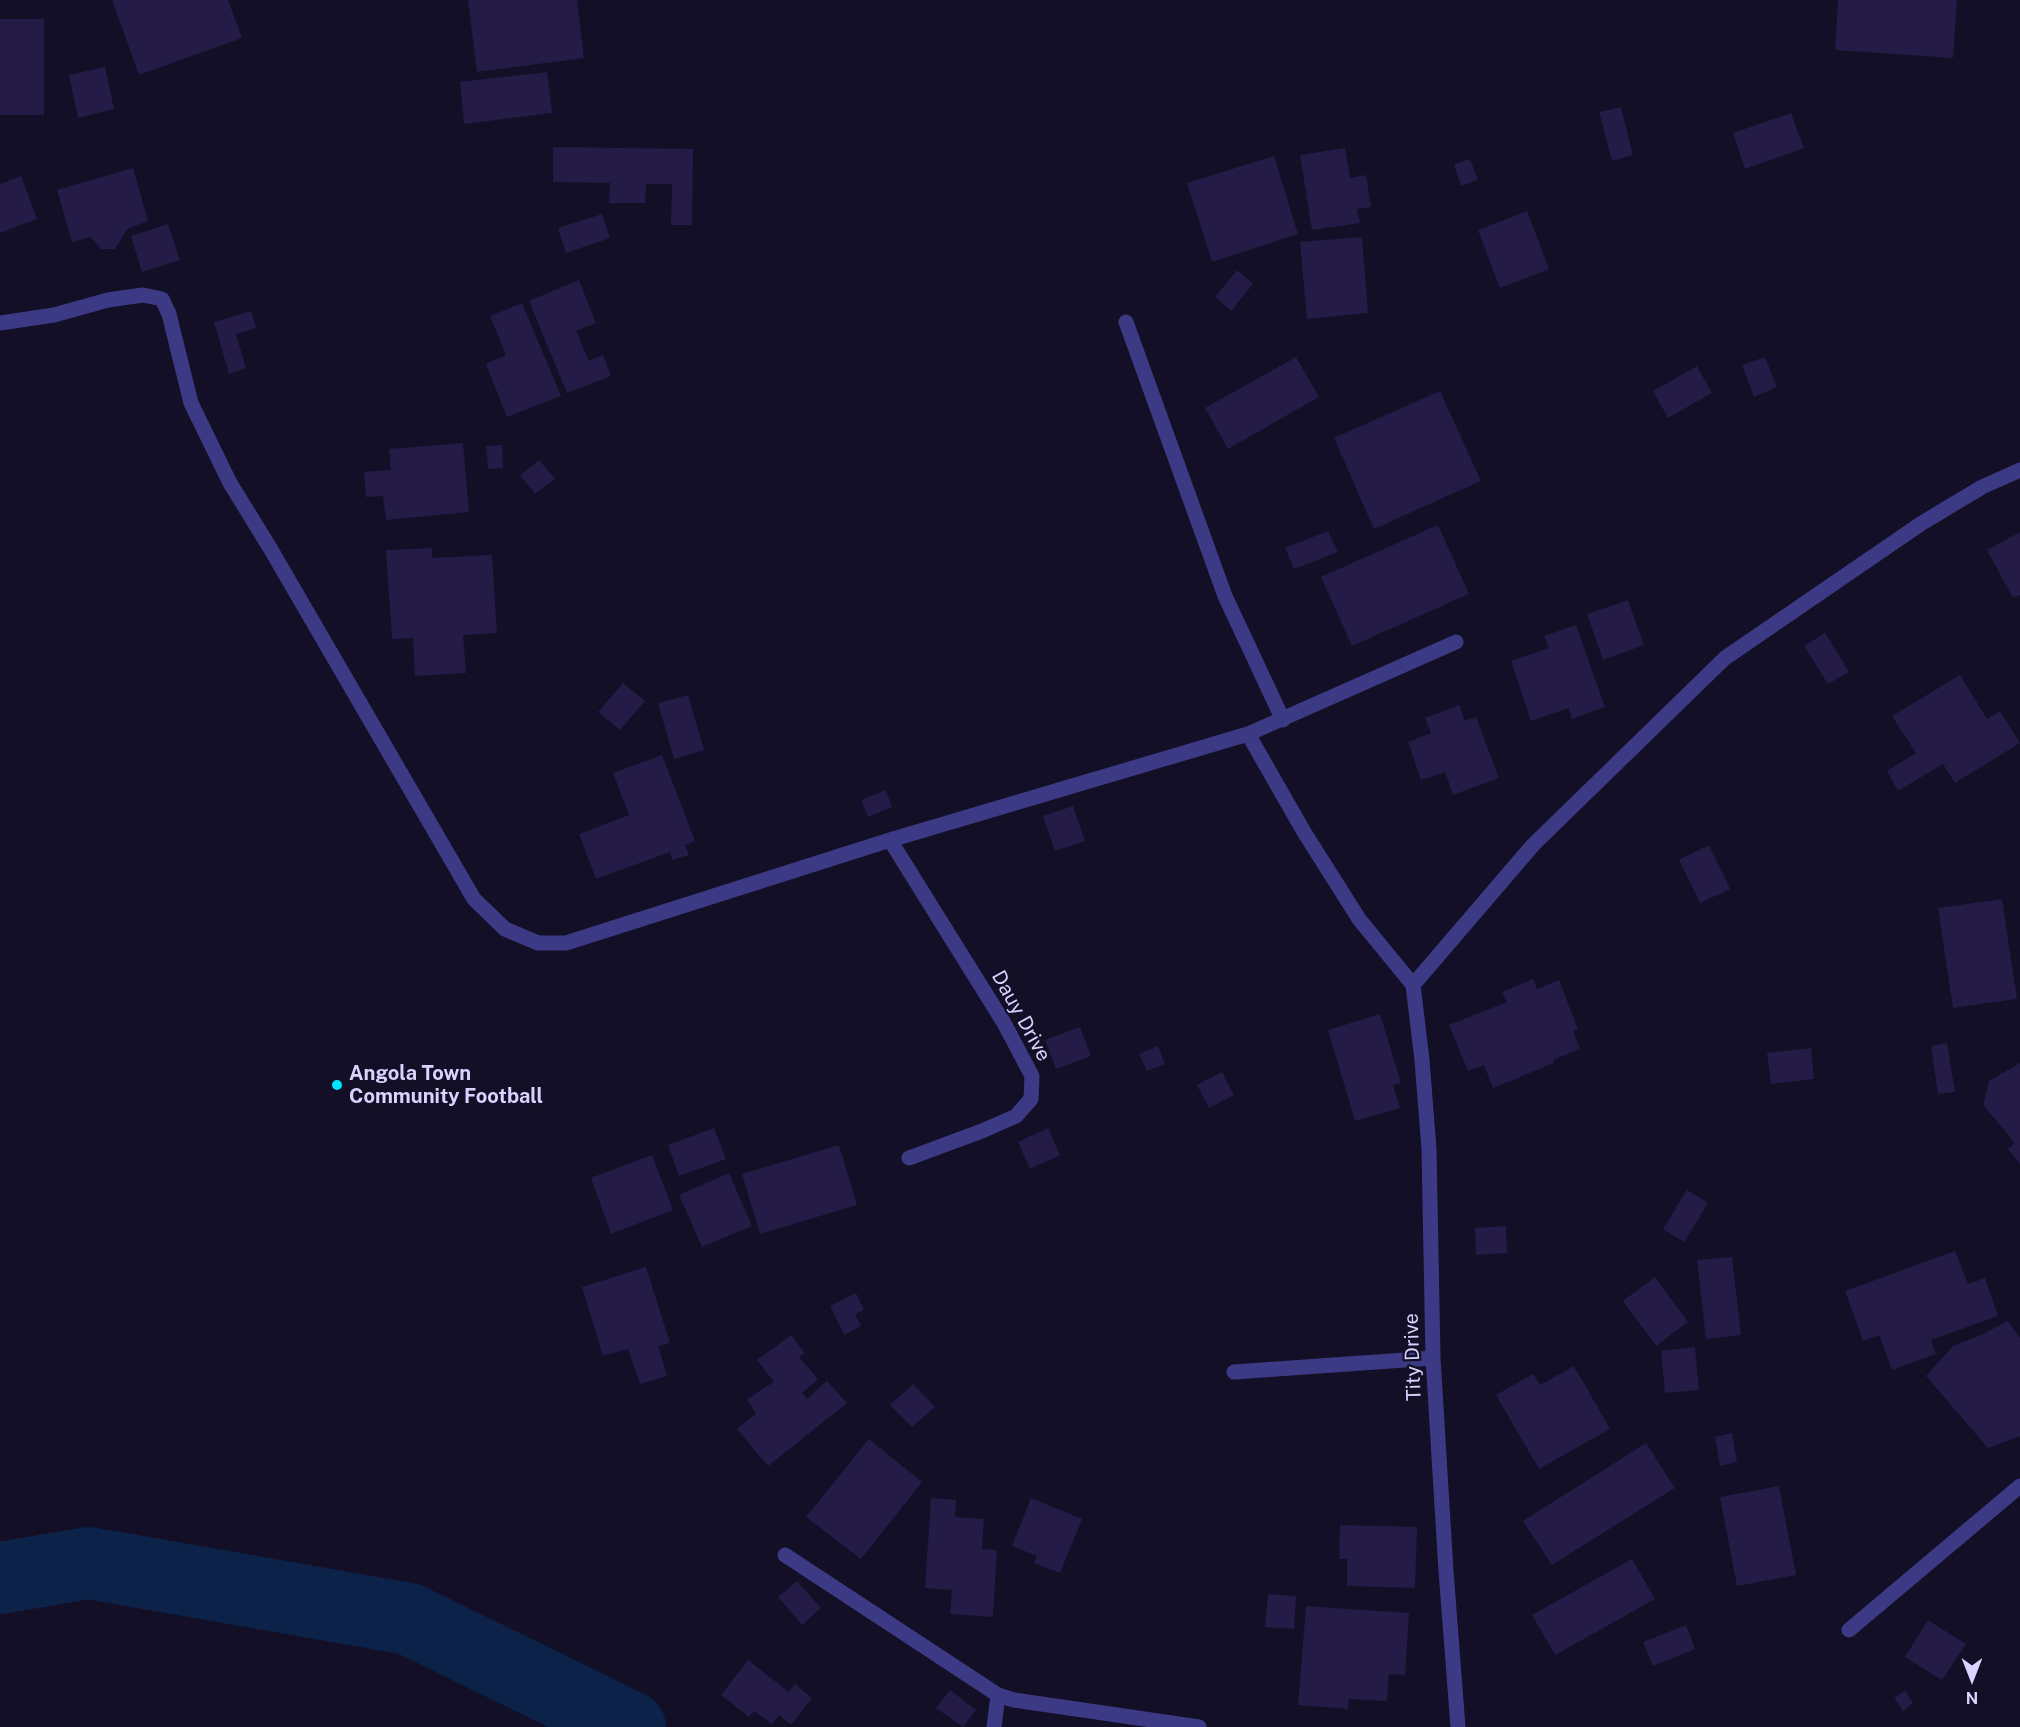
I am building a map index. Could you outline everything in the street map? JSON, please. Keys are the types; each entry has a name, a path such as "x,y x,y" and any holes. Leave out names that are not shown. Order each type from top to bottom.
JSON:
{"street":[{"path":"0,323 54,315 108,300 143,295 162,299 169,314 191,402 230,483 474,899 505,929 537,943 566,943 890,840 1248,734 1456,642"},
{"path":"1126,322 1225,596 1283,720"},
{"path":"1248,734 1304,832 1359,919 1413,985 1533,845 1725,658 1923,523 1982,487 2020,471"},
{"name":"Dauy Drive","path":"890,840 1004,1023 1032,1076 1031,1099 1016,1116 909,1158"},
{"name":"Tity Drive","path":"1413,985 1429,1149 1433,1358 1458,1727"},
{"path":"1234,1372 1433,1358"},
{"path":"1849,1630 2020,1486"},
{"path":"785,1555 998,1695 1014,1700 1199,1727"},
{"path":"994,1727 998,1695"}],"building":[{"path":"112,0 228,0 242,38 139,75"},
{"path":"468,0 577,0 584,58 477,72"},
{"path":"1838,0 1957,0 1953,58 1835,50"},
{"path":"0,19 44,19 44,115 0,115"},
{"path":"105,67 114,109 78,118 69,75"},
{"path":"547,72 552,113 464,124 460,82"},
{"path":"1621,107 1633,155 1612,161 1599,112"},
{"path":"1791,113 1804,148 1745,169 1733,133"},
{"path":"553,147 693,149 692,225 671,225 672,184 646,184 645,203 609,203 610,183 553,182"},
{"path":"1345,148 1350,178 1366,175 1371,207 1357,209 1360,223 1312,230 1300,155"},
{"path":"1274,156 1298,234 1212,262 1187,183"},
{"path":"1470,159 1478,180 1461,186 1454,164"},
{"path":"133,168 148,221 127,229 115,249 101,249 91,237 72,242 57,190"},
{"path":"21,176 37,219 0,233 0,184"},
{"path":"1527,211 1549,269 1500,288 1478,230"},
{"path":"602,214 610,238 566,253 558,228"},
{"path":"168,224 180,260 142,272 131,236"},
{"path":"1362,237 1368,313 1307,319 1300,242"},
{"path":"1237,270 1253,284 1231,311 1215,297"},
{"path":"579,280 596,323 576,331 589,361 603,355 611,376 567,393 529,301"},
{"path":"522,303 561,396 507,417 486,364 506,355 490,316"},
{"path":"251,311 256,328 236,334 246,368 229,374 214,322"},
{"path":"1296,357 1319,397 1228,449 1205,408"},
{"path":"1765,357 1777,387 1754,397 1742,365"},
{"path":"1697,366 1712,393 1668,418 1653,391"},
{"path":"1440,391 1481,481 1374,529 1334,438"},
{"path":"463,443 469,512 386,520 383,496 366,497 364,472 391,470 389,449"},
{"path":"502,445 503,468 488,469 486,446"},
{"path":"539,460 555,479 535,494 520,475"},
{"path":"1438,525 1469,594 1352,646 1321,577"},
{"path":"1328,531 1338,552 1294,569 1285,548"},
{"path":"2020,532 2020,595 2013,598 1987,550"},
{"path":"432,548 432,558 492,555 497,633 463,635 466,673 415,676 413,638 392,639 386,550"},
{"path":"1628,600 1644,645 1603,660 1587,614"},
{"path":"1576,625 1605,707 1572,719 1569,708 1531,721 1511,661 1549,648 1544,636"},
{"path":"1825,633 1849,672 1828,684 1804,646"},
{"path":"1960,675 1987,719 2000,711 2020,743 1955,783 1943,764 1898,791 1887,771 1916,753 1892,716"},
{"path":"623,683 645,701 620,730 598,712"},
{"path":"688,695 704,750 674,759 658,703"},
{"path":"1459,705 1465,721 1476,717 1499,778 1453,795 1445,772 1421,780 1408,742 1431,733 1425,718"},
{"path":"662,755 695,841 685,845 689,855 672,860 670,852 596,879 579,834 629,815 613,773"},
{"path":"886,790 892,807 868,817 861,800"},
{"path":"1073,806 1085,841 1055,851 1043,816"},
{"path":"1709,845 1730,889 1700,903 1679,860"},
{"path":"2002,899 2017,999 1953,1008 1938,908"},
{"path":"1533,979 1537,989 1559,980 1578,1029 1573,1031 1580,1049 1553,1060 1554,1063 1493,1088 1484,1065 1468,1071 1449,1025 1507,1002 1502,992"},
{"path":"1380,1014 1401,1083 1393,1085 1400,1108 1355,1121 1328,1030"},
{"path":"1080,1027 1091,1056 1056,1069 1045,1040"},
{"path":"1947,1043 1955,1092 1938,1094 1931,1046"},
{"path":"1158,1046 1165,1064 1147,1071 1139,1054"},
{"path":"1811,1048 1814,1079 1771,1084 1767,1053"},
{"path":"2020,1063 2020,1164 2008,1149 2015,1143 1983,1105 1989,1081"},
{"path":"1222,1072 1234,1095 1209,1108 1197,1085"},
{"path":"714,1128 726,1159 679,1176 668,1145"},
{"path":"1048,1128 1060,1155 1030,1169 1018,1142"},
{"path":"839,1145 857,1205 760,1234 742,1174"},
{"path":"652,1155 673,1210 611,1234 591,1178"},
{"path":"729,1173 752,1226 702,1247 679,1195"},
{"path":"1687,1190 1708,1203 1684,1242 1663,1229"},
{"path":"1506,1226 1507,1253 1476,1255 1475,1228"},
{"path":"1955,1251 1968,1284 1985,1278 1998,1316 1931,1340 1936,1354 1892,1370 1879,1335 1863,1341 1845,1291"},
{"path":"1732,1257 1741,1335 1706,1339 1697,1260"},
{"path":"646,1267 670,1343 658,1346 667,1376 640,1384 628,1349 603,1356 582,1287"},
{"path":"1655,1277 1688,1322 1656,1346 1623,1301"},
{"path":"856,1293 864,1310 855,1314 861,1326 844,1335 830,1306"},
{"path":"2008,1321 2020,1338 2020,1436 1988,1448 1926,1376 1953,1346"},
{"path":"791,1335 805,1353 799,1357 818,1379 802,1393 807,1399 827,1381 847,1403 768,1466 737,1429 756,1414 747,1399 774,1382 757,1360"},
{"path":"1695,1347 1699,1390 1665,1393 1661,1351"},
{"path":"1574,1366 1610,1429 1539,1469 1496,1395 1533,1374 1540,1385"},
{"path":"913,1384 935,1407 912,1427 890,1405"},
{"path":"1732,1433 1737,1462 1720,1466 1715,1437"},
{"path":"869,1439 922,1482 861,1559 806,1517"},
{"path":"1646,1443 1675,1488 1552,1565 1523,1521"},
{"path":"1779,1486 1796,1575 1737,1586 1720,1497"},
{"path":"931,1498 956,1500 955,1517 984,1519 982,1549 997,1550 993,1617 950,1614 952,1590 925,1588"},
{"path":"1031,1498 1082,1519 1060,1573 1034,1563 1037,1556 1012,1546"},
{"path":"1340,1525 1417,1527 1415,1588 1347,1586 1347,1559 1339,1559"},
{"path":"1632,1559 1655,1599 1555,1655 1532,1615"},
{"path":"797,1581 821,1608 802,1625 778,1597"},
{"path":"1268,1594 1296,1596 1294,1629 1265,1627"},
{"path":"1306,1606 1409,1613 1405,1675 1389,1674 1387,1701 1349,1699 1348,1709 1298,1705"},
{"path":"1928,1620 1966,1644 1942,1680 1905,1657"},
{"path":"1686,1625 1695,1649 1653,1666 1643,1642"},
{"path":"748,1660 789,1692 795,1684 812,1698 791,1725 779,1715 772,1724 754,1711 749,1717 721,1695"},
{"path":"950,1690 976,1710 963,1727 936,1708"},
{"path":"1905,1691 1913,1703 1903,1711 1894,1698"}],"waterway":[{"path":"0,1578 89,1563 409,1619 630,1727"}],"place":[{"name":"Angola Town Community Football","path":"337,1085"}]}
